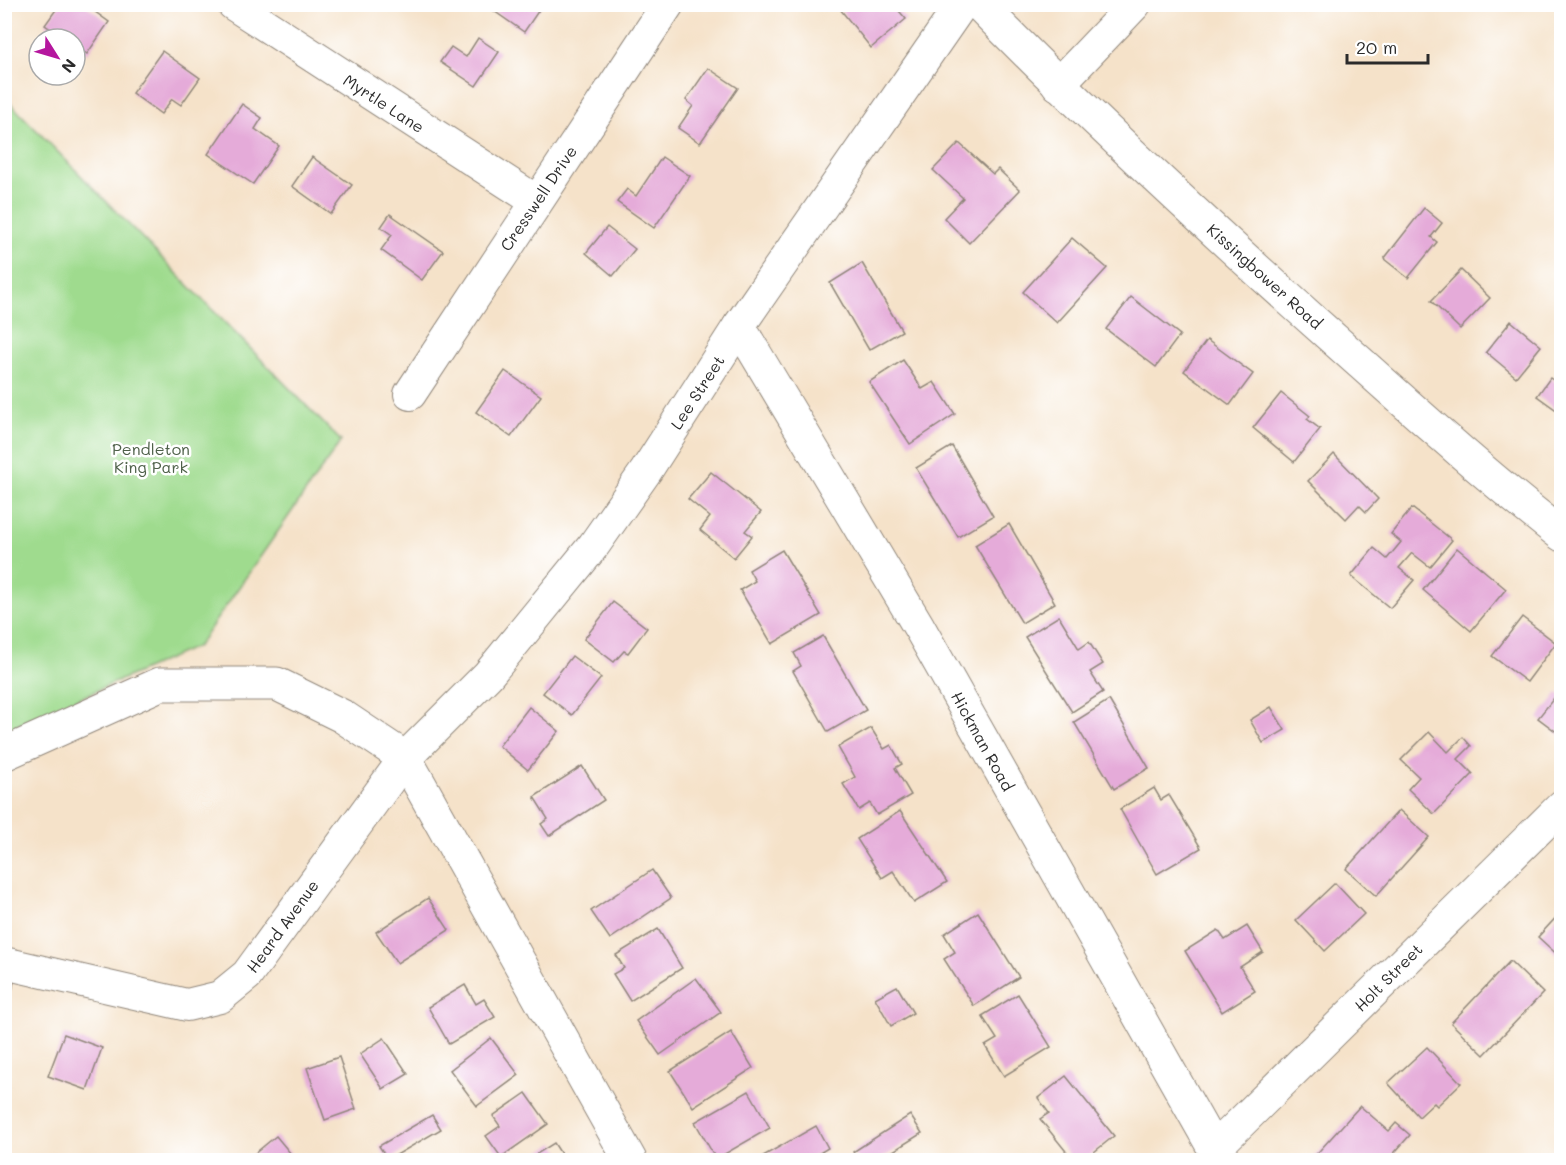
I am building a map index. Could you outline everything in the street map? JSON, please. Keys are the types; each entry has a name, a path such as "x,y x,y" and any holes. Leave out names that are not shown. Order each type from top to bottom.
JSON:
{"street":[{"name":"Myrtle Lane","path":"233,4 536,201"},
{"name":"Cresswell Drive","path":"410,394 668,4"},
{"name":"Lee Street","path":"405,758 488,675 594,545 646,471 739,326 962,4"},
{"name":"Kissingbower Road","path":"979,4 1058,85 1271,282 1494,483 1562,535"},
{"path":"1058,85 1136,4"},
{"name":"Hickman Road","path":"739,326 925,638 1217,1155"},
{"path":"4,754 160,684 277,684 342,716 405,758 630,1161"},
{"name":"Heard Avenue","path":"6,971 187,1005 220,997 247,975 405,758"},
{"name":"Holt Street","path":"1217,1155 1562,806"}],"green space":[{"name":"Pendleton King Park","path":"5,98 341,441 198,646 5,731"}],"building":[{"path":"60,4 84,4 109,22 87,54 87,27 48,27 45,25"},
{"path":"484,4 543,4 524,32"},
{"path":"836,4 893,4 906,19 871,48"},
{"path":"478,38 499,52 476,86 440,62 451,47 466,57"},
{"path":"162,51 200,78 181,105 172,99 161,114 132,93"},
{"path":"708,68 738,88 700,143 678,128 693,106 686,100"},
{"path":"242,104 262,118 255,129 279,146 253,184 208,154"},
{"path":"959,143 993,174 998,169 1020,190 969,243 944,218 963,198 933,170"},
{"path":"312,157 352,185 331,214 292,186"},
{"path":"662,157 690,176 654,228 617,202 627,189 636,196"},
{"path":"1424,208 1442,223 1431,237 1437,242 1408,278 1384,259"},
{"path":"390,214 443,251 422,280 381,250 392,235 381,227"},
{"path":"607,227 635,249 613,276 586,253"},
{"path":"1072,238 1107,268 1057,323 1023,292"},
{"path":"862,263 902,331 869,350 830,283"},
{"path":"1461,270 1490,298 1460,329 1431,301"},
{"path":"1131,297 1180,335 1156,367 1106,329"},
{"path":"1511,321 1541,346 1516,377 1486,352"},
{"path":"1207,340 1253,374 1230,405 1184,371"},
{"path":"903,360 922,389 934,382 955,414 910,444 869,382"},
{"path":"505,371 541,396 511,437 476,412"},
{"path":"1550,378 1562,386 1562,414 1537,396"},
{"path":"1281,393 1310,416 1307,419 1320,429 1294,462 1253,428"},
{"path":"952,446 993,516 958,537 916,468"},
{"path":"1334,454 1378,499 1366,512 1359,505 1346,519 1308,481"},
{"path":"711,472 761,512 745,531 752,536 734,558 700,530 710,517 688,499"},
{"path":"1412,508 1452,540 1430,567 1412,553 1399,568 1414,580 1390,608 1351,576 1374,548 1387,559 1401,542 1391,534"},
{"path":"1009,524 1055,603 1022,623 975,545"},
{"path":"1457,548 1506,589 1471,631 1423,590"},
{"path":"782,550 821,615 772,644 740,590 755,581 749,570"},
{"path":"613,602 647,628 628,653 624,651 614,662 584,639"},
{"path":"1059,616 1079,649 1089,642 1103,664 1090,672 1103,692 1072,712 1025,637"},
{"path":"1522,617 1556,643 1527,682 1492,656"},
{"path":"823,636 866,710 828,732 793,671 801,666 794,653"},
{"path":"572,656 601,678 572,715 543,693"},
{"path":"1558,693 1562,696 1562,736 1538,718"},
{"path":"1109,700 1149,768 1114,789 1074,722"},
{"path":"529,707 559,731 528,770 499,746"},
{"path":"1271,707 1285,730 1263,743 1250,720"},
{"path":"871,728 884,749 891,745 902,764 895,768 911,795 877,815 870,803 859,810 843,784 855,777 838,747"},
{"path":"1429,732 1448,752 1463,737 1471,746 1458,759 1473,774 1434,814 1408,789 1419,777 1401,760"},
{"path":"582,766 604,800 549,836 541,824 548,819 534,797"},
{"path":"1154,788 1161,800 1169,795 1201,848 1157,874 1120,809"},
{"path":"1399,810 1429,837 1376,896 1346,869"},
{"path":"900,811 947,882 914,903 893,871 882,878 857,839"},
{"path":"652,870 671,898 610,939 591,911"},
{"path":"1335,883 1364,914 1325,951 1296,920"},
{"path":"428,898 449,930 397,963 376,932"},
{"path":"1562,911 1562,959 1538,937"},
{"path":"978,912 1019,977 974,1006 944,959 955,952 944,934"},
{"path":"1247,926 1263,952 1240,967 1255,991 1222,1012 1185,951 1218,930 1225,940"},
{"path":"658,929 682,968 630,1001 613,974 624,968 616,955"},
{"path":"1510,961 1543,993 1484,1055 1451,1023"},
{"path":"696,978 721,1012 660,1055 636,1021"},
{"path":"465,985 476,1004 484,999 495,1017 449,1044 428,1007"},
{"path":"897,986 913,1013 891,1026 875,998"},
{"path":"1018,994 1051,1047 1004,1076 985,1046 997,1039 982,1016"},
{"path":"731,1032 753,1068 693,1107 670,1071"},
{"path":"64,1034 102,1048 87,1090 48,1076"},
{"path":"384,1038 408,1074 383,1089 360,1054"},
{"path":"491,1038 519,1075 477,1106 450,1070"},
{"path":"1427,1047 1461,1083 1437,1106 1434,1103 1419,1117 1388,1083"},
{"path":"339,1057 356,1109 325,1120 307,1068"},
{"path":"1066,1076 1114,1136 1084,1160 1073,1160 1040,1119 1049,1113 1038,1098"},
{"path":"749,1091 770,1128 716,1159 695,1122"},
{"path":"526,1093 548,1124 501,1157 486,1136 500,1126 493,1116"},
{"path":"1360,1106 1389,1131 1396,1123 1410,1135 1388,1160 1311,1160"},
{"path":"432,1115 441,1129 388,1160 379,1146"},
{"path":"910,1115 922,1133 879,1160 859,1160 853,1152"},
{"path":"816,1126 828,1148 808,1160 756,1160"},
{"path":"276,1136 296,1160 247,1160"},
{"path":"554,1143 565,1160 527,1160"}]}
